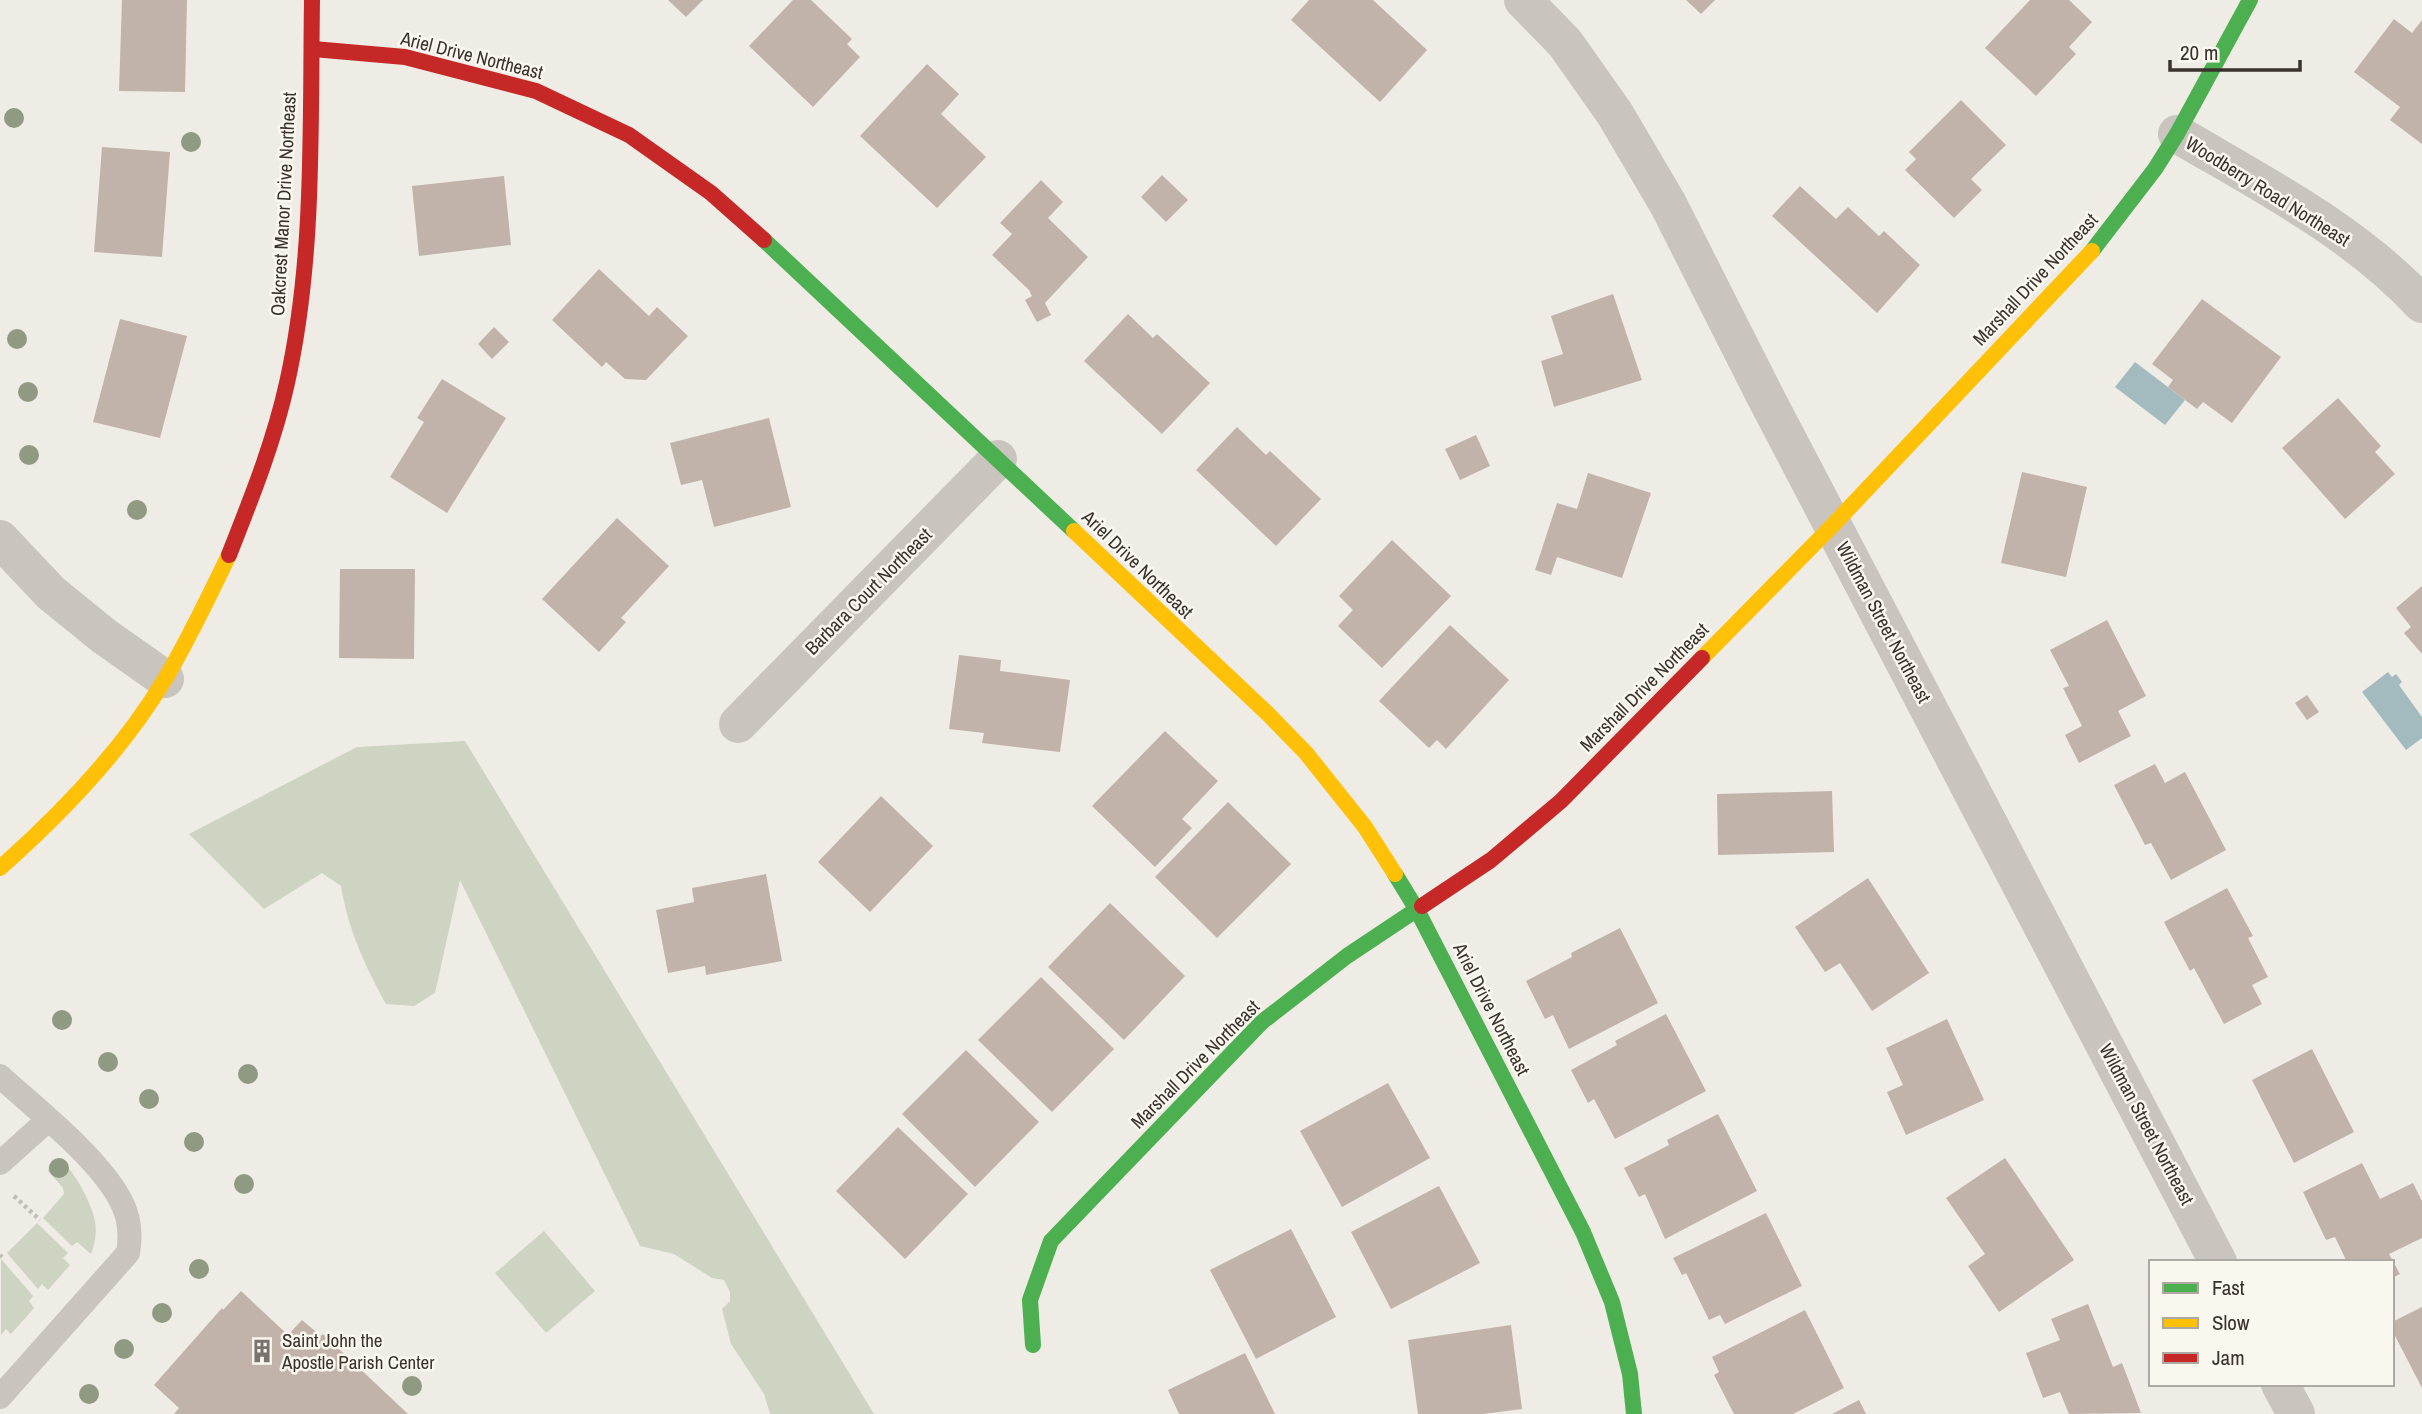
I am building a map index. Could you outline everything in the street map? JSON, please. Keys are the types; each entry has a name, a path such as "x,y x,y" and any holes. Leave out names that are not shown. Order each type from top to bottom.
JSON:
{"street":[{"name":"Oakcrest Manor Drive Northeast","path":"0,868 34,838 94,774 132,727 165,679 229,556 261,473 287,384 301,304 309,198 312,0"},
{"name":"Wildman Street Northeast","path":"1523,0 1565,43 1615,114 1668,204 1764,394 2217,1260"},
{"name":"Marshall Drive Northeast","path":"1033,1345 1030,1300 1051,1241 1262,1022 1347,957 1491,860 1561,801 1833,525 2101,242 2155,169 2177,134 2250,0"},
{"name":"Ariel Drive Northeast","path":"313,49 405,57 537,91 629,135 711,193 808,279 1269,715 1306,754 1365,827 1417,910 1583,1232 1612,1301 1630,1374 1634,1414"},
{"name":"Woodberry Road Northeast","path":"2177,134 2340,234 2409,290 2422,304"},
{"name":"Barbara Court Northeast","path":"737,724 998,459"},
{"path":"0,539 51,593 104,636 165,679"},
{"path":"2281,1386 2295,1414"}],"lane":[{"path":"0,1076 90,1159 121,1201 132,1234 128,1254 0,1397"},
{"path":"0,1163 48,1120"}],"path":[{"path":"14,1196 40,1220"}],"green space":[{"path":"465,741 874,1414 770,1414 764,1394 731,1344 722,1309 730,1301 730,1292 724,1280 712,1278 674,1254 640,1246 460,880 435,993 414,1006 386,1004 358,947 341,886 322,873 264,909 189,834 357,747"},
{"path":"57,1159 75,1177 93,1214 96,1234 91,1254 77,1242 72,1246 43,1218 64,1194 63,1188 48,1171 49,1165"},
{"path":"37,1223 68,1253 63,1258 70,1265 48,1290 42,1284 38,1289 7,1253"},
{"path":"544,1231 595,1291 546,1333 495,1273"},
{"path":"1,1259 33,1296 29,1301 34,1308 11,1334 6,1329 1,1335"}],"water":[{"path":"2135,362 2185,400 2165,425 2115,387"},
{"path":"2388,672 2392,677 2396,674 2402,682 2399,685 2422,717 2422,738 2406,750 2362,692"}],"building":[{"path":"122,0 187,0 185,92 119,91"},
{"path":"668,0 703,0 686,17"},
{"path":"793,0 811,0 852,39 847,44 860,57 813,107 749,46"},
{"path":"1309,0 1373,0 1427,50 1380,102 1291,20"},
{"path":"1686,0 1715,0 1701,14"},
{"path":"2030,0 2069,0 2092,22 2069,47 2076,54 2036,96 1985,48"},
{"path":"2394,19 2412,33 2422,20 2422,144 2390,120 2400,107 2354,72"},
{"path":"927,64 959,94 941,114 986,157 937,208 860,136"},
{"path":"1961,100 2006,145 1971,179 1982,190 1954,218 1905,170 1916,159 1909,152"},
{"path":"102,147 170,152 162,257 94,252"},
{"path":"1162,175 1188,200 1166,222 1141,197"},
{"path":"504,176 511,245 419,256 412,186"},
{"path":"1041,180 1063,202 1048,218 1088,257 1045,303 1051,315 1037,322 1025,300 1032,296 1029,290 992,255 1012,234 1000,223"},
{"path":"1800,186 1836,219 1848,207 1879,236 1884,231 1920,265 1877,313 1772,216"},
{"path":"599,269 649,316 657,307 688,336 646,380 625,379 606,362 602,367 552,320"},
{"path":"1613,294 1642,380 1554,407 1541,361 1563,354 1551,316"},
{"path":"2202,299 2281,357 2232,423 2203,402 2197,409 2168,387 2173,380 2152,364"},
{"path":"1128,314 1153,338 1157,334 1210,383 1162,434 1084,361"},
{"path":"120,319 187,336 160,438 93,422"},
{"path":"494,327 509,342 492,359 478,344"},
{"path":"442,379 506,418 447,513 390,477 424,422 417,418"},
{"path":"2338,398 2381,446 2375,452 2395,474 2345,519 2282,448"},
{"path":"769,418 791,507 714,527 702,480 681,485 670,443"},
{"path":"1237,427 1266,455 1270,451 1321,499 1276,546 1196,470"},
{"path":"1476,435 1490,466 1460,480 1445,449"},
{"path":"2022,472 2087,487 2066,577 2001,563"},
{"path":"1588,473 1651,493 1622,578 1557,557 1551,575 1535,570 1557,503 1577,509"},
{"path":"617,518 669,566 621,618 626,622 599,652 542,599"},
{"path":"1392,540 1451,596 1382,668 1338,626 1353,610 1339,596"},
{"path":"340,569 415,569 414,659 339,658"},
{"path":"2422,586 2422,654 2404,633 2411,627 2396,608"},
{"path":"2107,620 2146,696 2118,711 2131,736 2079,763 2065,735 2082,726 2063,688 2069,686 2050,650"},
{"path":"1450,625 1509,680 1446,749 1437,740 1429,748 1379,701"},
{"path":"959,655 1001,660 1000,671 1070,680 1060,752 982,743 984,733 949,729"},
{"path":"2307,695 2319,712 2307,720 2295,703"},
{"path":"1165,731 1218,781 1182,819 1192,828 1155,867 1092,806"},
{"path":"2155,764 2165,783 2185,772 2226,850 2171,880 2151,843 2145,845 2114,785"},
{"path":"1832,791 1834,852 1718,855 1717,794"},
{"path":"881,796 933,846 870,912 818,862"},
{"path":"1228,802 1291,864 1217,938 1155,877"},
{"path":"766,874 782,961 706,975 705,966 668,973 656,910 694,902 692,888"},
{"path":"1868,878 1929,973 1872,1011 1840,963 1825,972 1795,927"},
{"path":"2227,888 2253,936 2248,938 2268,977 2252,985 2262,1004 2224,1024 2194,968 2190,971 2164,922"},
{"path":"1110,903 1185,976 1124,1040 1048,967"},
{"path":"1620,928 1658,1003 1569,1049 1553,1015 1545,1019 1526,981 1572,957 1571,953"},
{"path":"1041,977 1114,1049 1052,1112 978,1040"},
{"path":"1666,1014 1706,1091 1615,1139 1594,1099 1588,1103 1571,1070 1617,1045 1615,1041"},
{"path":"1947,1019 1984,1100 1906,1135 1887,1092 1903,1085 1886,1048"},
{"path":"2312,1049 2354,1132 2294,1163 2252,1080"},
{"path":"966,1050 1039,1122 975,1187 902,1114"},
{"path":"1388,1083 1430,1158 1342,1207 1300,1131"},
{"path":"1718,1114 1757,1191 1665,1239 1645,1194 1639,1197 1624,1168 1669,1145 1667,1140"},
{"path":"898,1127 968,1194 905,1259 836,1191"},
{"path":"2005,1158 2074,1260 1999,1312 1968,1266 1985,1254 1946,1198"},
{"path":"2362,1163 2380,1199 2413,1183 2422,1201 2422,1238 2389,1254 2392,1260 2346,1260 2335,1237 2326,1240 2303,1192"},
{"path":"1439,1186 1480,1263 1391,1309 1351,1232"},
{"path":"1766,1213 1802,1286 1725,1324 1720,1315 1709,1320 1686,1273 1682,1275 1673,1258"},
{"path":"1291,1229 1336,1317 1256,1359 1210,1270"},
{"path":"2394,1263 2400,1274 2394,1277"},
{"name":"Saint John the Apostle Parish Center","path":"241,1291 288,1335 302,1320 321,1336 323,1334 408,1414 174,1414 179,1408 154,1385 222,1308 223,1310"},
{"path":"2088,1304 2113,1367 2122,1363 2141,1413 2069,1414 2060,1392 2043,1398 2026,1353 2060,1340 2051,1319"},
{"path":"2422,1307 2422,1388 2394,1334 2394,1321"},
{"path":"1805,1310 1844,1388 1793,1414 1734,1414 1714,1375 1719,1372 1712,1357"},
{"path":"1511,1325 1522,1409 1483,1414 1418,1414 1408,1340"},
{"path":"1245,1353 1275,1414 1179,1414 1168,1390"},
{"path":"1859,1400 1866,1414 1832,1414"}],"traffic: fast":[{"path":"2092,251 2155,169 2250,0"},
{"path":"764,240 1074,531"},
{"path":"1395,874 1417,910 1583,1232 1612,1302 1630,1374 1634,1414"},
{"path":"1033,1345 1030,1300 1051,1241 1262,1022 1347,956 1422,906"}],"traffic: slow":[{"path":"1702,658 1833,525 2092,251"},
{"path":"1074,531 1306,753 1365,827 1395,874"},
{"path":"0,868 90,780 130,731 174,664 229,555"}],"traffic: jam":[{"path":"229,555 276,427 296,336 307,240 312,0"},
{"path":"313,49 405,57 536,91 629,135 711,193 764,240"},
{"path":"1422,906 1491,860 1561,801 1702,658"}],"place":[{"name":"Saint John the Apostle Parish Center","path":"262,1351"}]}
